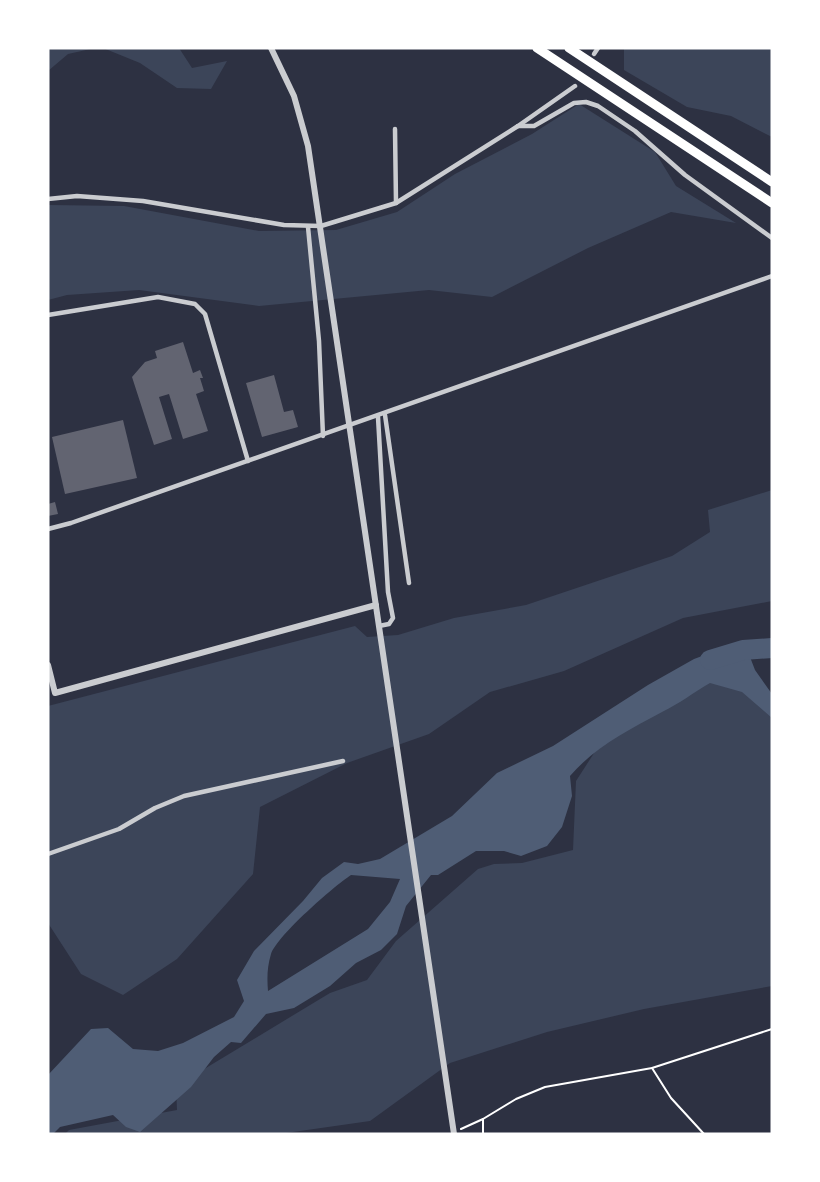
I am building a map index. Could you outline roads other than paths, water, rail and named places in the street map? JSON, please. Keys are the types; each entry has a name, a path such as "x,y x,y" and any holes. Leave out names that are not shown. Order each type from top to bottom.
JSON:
{"highway":[{"path":"537,48 772,203"},
{"path":"569,48 772,182"}],"street":[{"path":"271,48 301,118 321,226 454,1134"},
{"path":"594,54 598,48"},
{"path":"48,199 77,196 143,201 308,227 321,226 396,203 518,126 575,86"},
{"path":"518,126 534,126 574,103 586,102 598,106 635,131 694,182 772,238"},
{"path":"395,129 396,203"},
{"path":"308,227 319,341 323,436"},
{"path":"48,528 72,523 385,415 772,276"},
{"path":"48,315 158,297 195,304 205,314 248,461"},
{"path":"385,415 409,583"},
{"path":"378,417 388,592 393,618 389,624 379,626"},
{"path":"48,665 52,694 376,605"},
{"path":"48,854 119,829 154,808 184,795 343,761"}],"waterway":[{"path":"710,660 743,650 772,648"}]}
